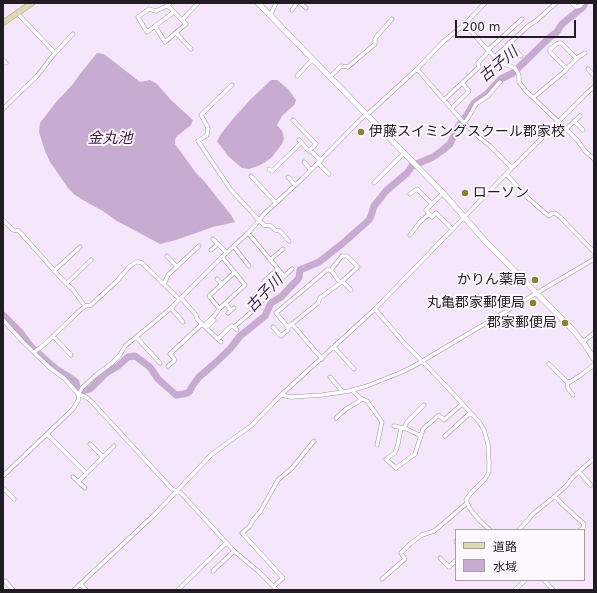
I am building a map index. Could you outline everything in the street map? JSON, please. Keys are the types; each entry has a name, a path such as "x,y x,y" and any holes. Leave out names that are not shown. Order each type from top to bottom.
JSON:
{"main road":[{"path":"3,23 32,3"}],"street":[{"path":"182,20 198,3"},
{"path":"258,3 443,192 487,243 573,330 594,359"},
{"path":"270,16 276,3"},
{"path":"292,10 298,3 306,8"},
{"path":"3,476 72,409 79,400 79,393 83,387 112,363 120,355 125,346 171,308 222,257 248,234 263,215 320,162 363,117 417,69 444,41 465,24 485,3"},
{"path":"495,57 528,26 536,21 556,3"},
{"path":"572,3 576,7 583,3"},
{"path":"155,26 165,42 186,24 174,12 169,4 156,11 149,10 138,18 147,32 155,26 174,12"},
{"path":"17,14 55,53"},
{"path":"330,77 341,66 348,67 375,44 378,36 392,19"},
{"path":"444,100 479,67 478,63 488,51 522,19"},
{"path":"465,24 488,51 502,63 515,69 519,75 519,82 526,91 559,122 594,159"},
{"path":"176,33 191,49"},
{"path":"3,108 37,76 55,53 73,34"},
{"path":"567,69 550,52 550,49 559,42 577,59"},
{"path":"509,43 521,56"},
{"path":"533,98 585,53"},
{"path":"297,76 313,59"},
{"path":"417,69 462,121 512,168"},
{"path":"588,69 594,76"},
{"path":"462,121 468,118 476,104 488,96 500,82"},
{"path":"452,108 469,91 462,83"},
{"path":"193,144 207,135 208,128 201,115 232,84"},
{"path":"74,590 155,514 211,455 251,426 281,395 375,309 507,175 512,168 586,94 594,88"},
{"path":"566,129 580,116"},
{"path":"293,120 316,144 310,150"},
{"path":"574,121 583,130"},
{"path":"198,141 231,190 264,225 271,226 275,230 280,231 288,241"},
{"path":"269,169 272,171 300,141 309,151 310,150 329,174"},
{"path":"374,183 404,153"},
{"path":"304,162 311,170"},
{"path":"507,175 529,199 549,216 555,213 560,217 594,252"},
{"path":"250,176 276,203"},
{"path":"288,177 295,185"},
{"path":"410,194 417,189 432,204"},
{"path":"430,214 426,210 443,192"},
{"path":"410,235 420,222 430,214 432,216 436,212 452,230"},
{"path":"3,220 13,230 19,231 73,290 85,306"},
{"path":"248,234 284,276"},
{"path":"213,239 227,253"},
{"path":"211,250 218,244"},
{"path":"54,271 80,246"},
{"path":"164,284 168,275 199,246"},
{"path":"234,247 250,265"},
{"path":"270,260 283,249"},
{"path":"167,256 177,267"},
{"path":"273,327 281,336 288,330 288,327 318,303 320,298 358,267 347,256 342,256 331,270 327,270 276,313 288,327"},
{"path":"168,366 175,360 170,354 204,326 245,284 222,257"},
{"path":"281,395 291,397 343,392 367,386 402,372 594,259"},
{"path":"66,284 91,260"},
{"path":"34,352 85,306 91,305 117,281 129,267 136,262 142,263 180,298 196,315 197,319 219,340 231,326 235,328 255,309 262,301 266,293 292,270"},
{"path":"271,289 264,281 278,269"},
{"path":"331,270 341,282 351,290"},
{"path":"220,308 209,296 235,272"},
{"path":"217,279 222,284"},
{"path":"225,303 231,310"},
{"path":"171,308 183,322"},
{"path":"375,309 404,343 480,423 484,430 490,470 486,479 468,496 466,500 474,514 488,529"},
{"path":"3,320 50,368 65,378 79,393 91,401 172,489 188,500 226,543 277,590"},
{"path":"204,326 214,320"},
{"path":"292,324 322,359"},
{"path":"583,342 594,333"},
{"path":"52,336 71,355"},
{"path":"136,337 160,362"},
{"path":"334,347 354,369"},
{"path":"549,364 566,382 568,382"},
{"path":"568,382 581,375 594,365"},
{"path":"330,377 343,392"},
{"path":"568,382 567,387 573,395"},
{"path":"352,390 360,398 367,401 382,422 377,445"},
{"path":"336,418 346,409 362,399"},
{"path":"424,405 402,428 394,453 386,459 396,468 415,454 423,429 439,415 444,420 462,404"},
{"path":"445,436 470,413"},
{"path":"394,426 421,436"},
{"path":"47,434 86,473"},
{"path":"274,586 283,578 242,533 250,526 260,512 278,480 292,468 314,441"},
{"path":"90,444 103,457"},
{"path":"78,482 114,446"},
{"path":"520,529 534,513 555,496 594,459"},
{"path":"579,472 591,485"},
{"path":"73,477 84,488"},
{"path":"3,488 14,499"},
{"path":"555,496 584,524 582,529"},
{"path":"382,579 405,559 401,553 411,543 434,531 467,503"},
{"path":"178,590 226,543"},
{"path":"213,571 234,551"},
{"path":"440,558 449,567 455,561"},
{"path":"5,581 13,590"},
{"path":"515,590 524,581"},
{"path":"545,581 553,590"},
{"path":"80,584 86,590"}],"water":[{"name":"金丸池","path":"97,53 104,54 140,82 150,80 157,84 171,100 193,120 191,125 176,137 175,144 235,222 213,227 160,244 117,221 75,195 68,188 50,162 45,151 39,132 40,123"},
{"path":"271,80 277,80 288,89 296,100 294,105 282,116 277,125 282,131 284,138 282,144 271,158 264,163 249,169 242,168 228,156 217,141 232,120"}],"waterway":[{"name":"古子川","path":"3,315 20,332 32,348 56,369 76,382 77,388 83,391 90,389 106,373 118,366 128,357 135,356 150,367 158,379 176,395 189,392 199,377 230,349 240,336 265,316 271,303 281,297 299,278 300,270 319,262 369,220 374,206 386,191 407,173 412,166 433,157 450,144 459,125 474,103 488,93 501,79 513,73 556,33 562,24 583,7 585,3"}],"place":[{"name":"伊藤スイミングスクール郡家校","path":"361,132"},
{"name":"ローソン","path":"465,193"},
{"name":"かりん薬局","path":"535,280"},
{"name":"丸亀郡家郵便局","path":"533,303"},
{"name":"郡家郵便局","path":"565,323"}]}
